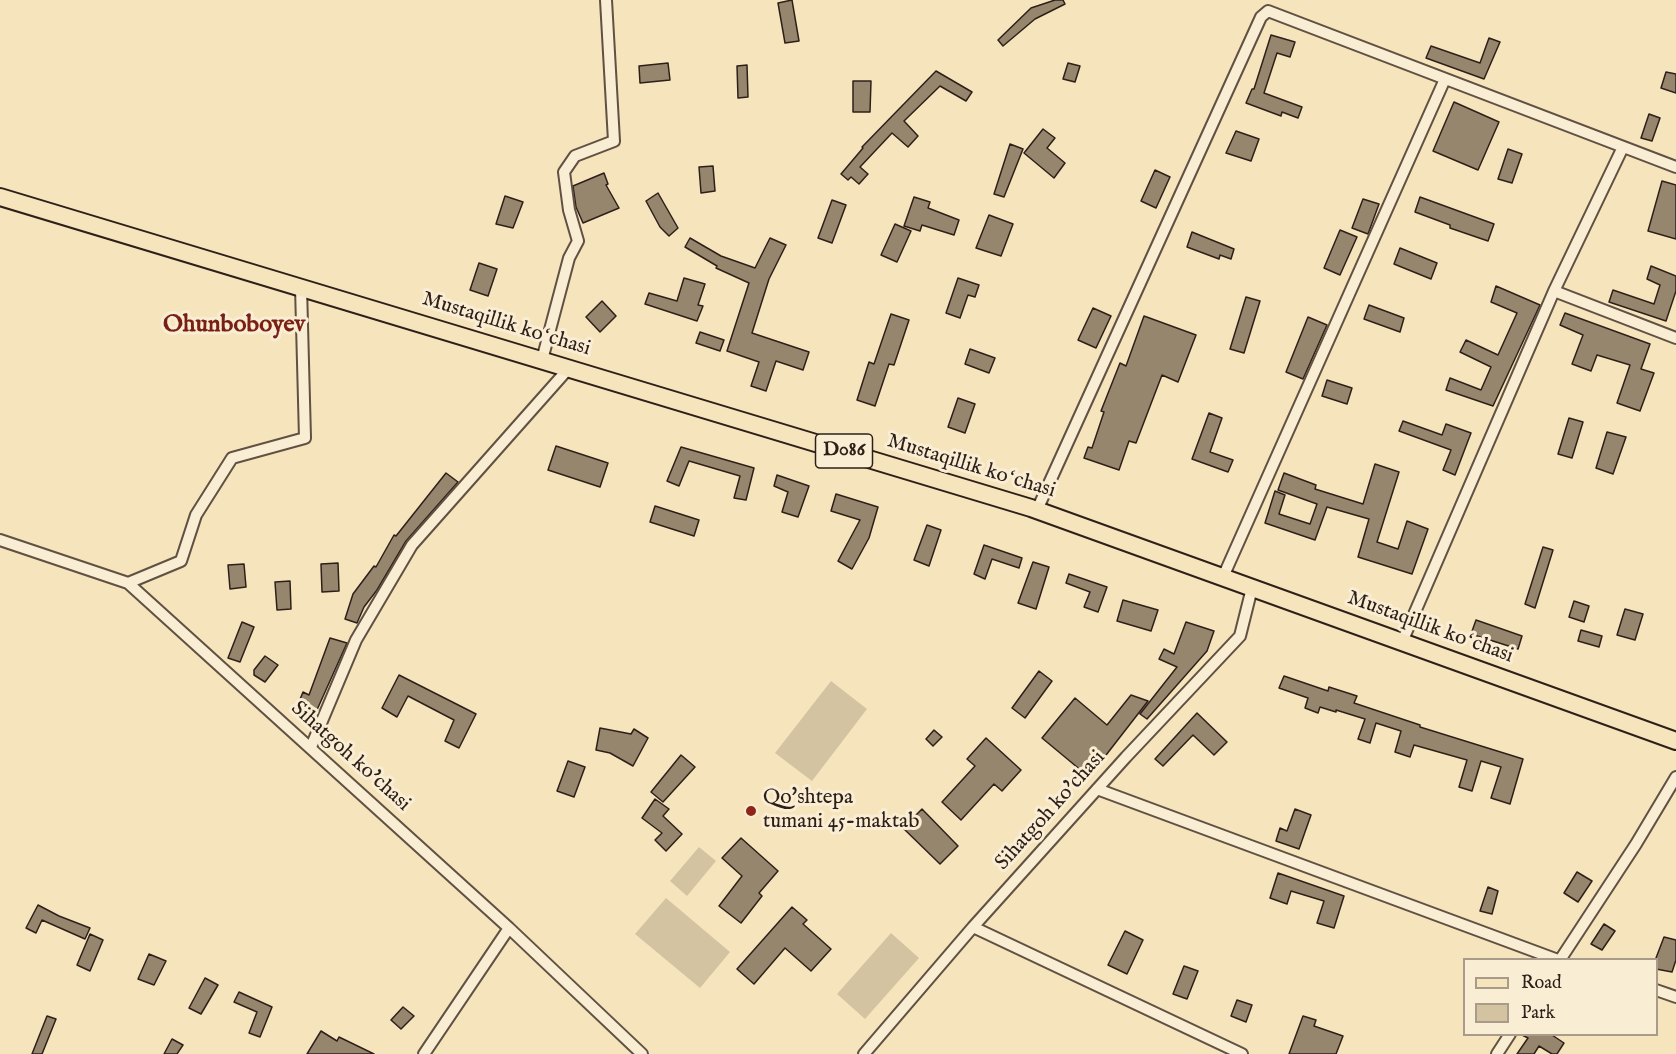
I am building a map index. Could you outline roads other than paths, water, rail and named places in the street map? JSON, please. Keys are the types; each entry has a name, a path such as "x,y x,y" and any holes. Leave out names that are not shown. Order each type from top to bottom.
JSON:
{"main road":[{"name":"Mustaqillik koʻchasi","path":"0,197 1037,510 1676,741"}],"street":[{"path":"542,360 569,258 578,241 569,210 564,172 574,156 614,141 606,0"},
{"path":"1037,510 1261,17 1268,11 1676,166"},
{"path":"1223,577 1446,79"},
{"path":"1402,642 1554,291 1623,147"},
{"path":"128,584 181,561 196,515 232,458 304,438 301,286"},
{"path":"1554,291 1676,338"},
{"path":"311,747 356,640 412,545 569,368"},
{"name":"Sihatgoh ko'chasi","path":"1,544 128,584 509,928 642,1054"},
{"name":"Sihatgoh ko'chasi","path":"864,1054 1096,789 1240,636 1252,588"},
{"path":"1560,958 1636,844 1676,777"},
{"path":"1096,789 1554,958"},
{"path":"973,927 1242,1054"},
{"path":"424,1054 509,928"},
{"path":"1658,991 1676,997"},
{"path":"1497,1054 1509,1036"}],"place":[{"name":"Qo'shtepa tumani 45-maktab","path":"751,811"}],"district":[{"name":"Ohunboboyev","path":"234,326"}]}
